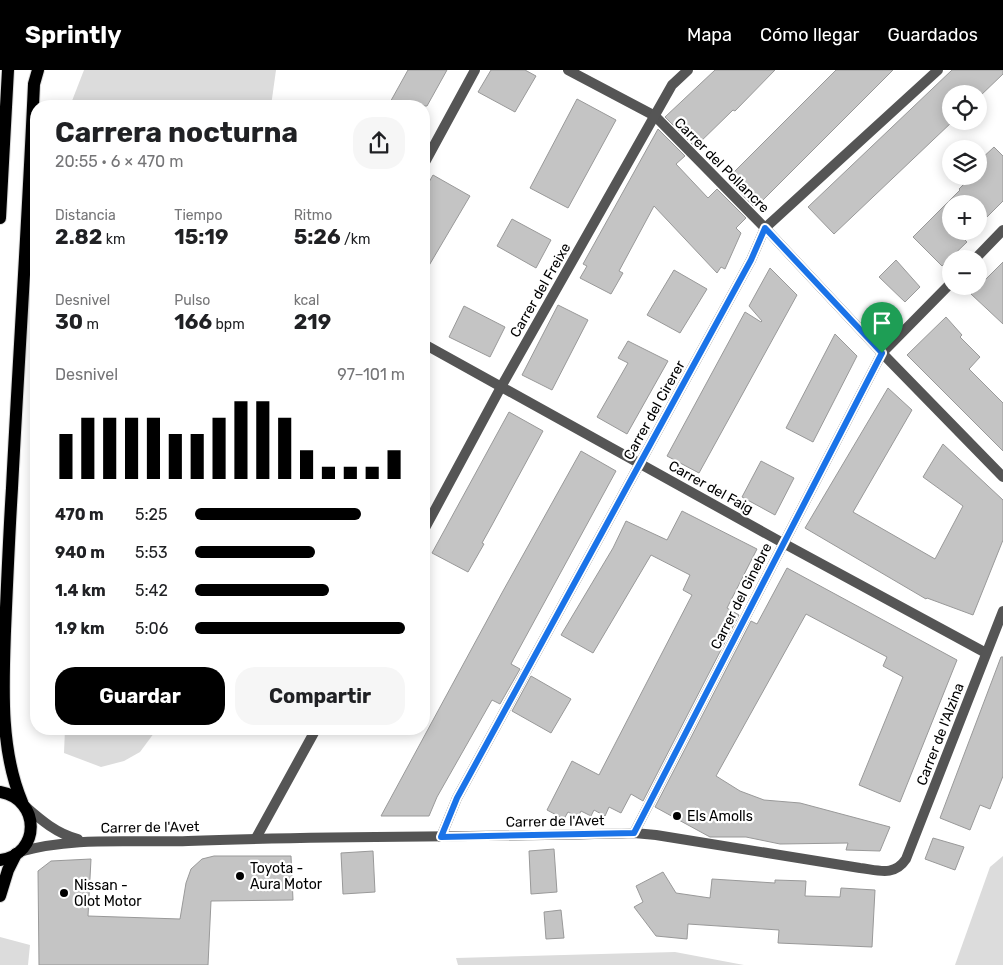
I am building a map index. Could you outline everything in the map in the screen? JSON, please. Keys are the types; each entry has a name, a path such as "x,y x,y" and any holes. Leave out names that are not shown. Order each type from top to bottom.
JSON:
{"main road":[{"path":"0,218 8,70"},
{"path":"33,100 34,84 38,70"},
{"path":"0,860 17,853 26,844 31,830 30,815 13,786 4,748 2,726 7,570 30,156"},
{"path":"0,792 15,796 23,803"},
{"path":"0,896 8,870 17,853"}],"street":[{"path":"430,153 475,70"},
{"name":"Carrer del Pollancre","path":"568,70 654,116 765,228 882,353 1003,477"},
{"name":"Carrer del Freixe","path":"430,519 501,387 654,116 672,86 688,70"},
{"name":"Carrer del Cirerer","path":"441,837 457,798 747,268 765,228 938,70"},
{"path":"984,250 1003,230"},
{"name":"Carrer del Ginebre","path":"634,833 882,353 942,292"},
{"name":"Carrer del Faig","path":"430,347 986,653"},
{"name":"Carrer de l'Alzina","path":"902,866 1003,611"},
{"path":"256,838 313,735"},
{"name":"Carrer de l'Avet","path":"23,803 41,820 58,832 84,841"},
{"name":"Carrer de l'Avet","path":"17,853 48,845 84,841 158,842 256,838 634,833 656,834 878,870 896,870 902,866"}],"shaded area":[{"path":"84,70 276,70 272,100 72,100"},
{"path":"65,735 153,735 140,752 124,761 101,767 64,753"},
{"path":"1003,856 1003,965 955,965 990,867"},
{"path":"0,937 30,945 28,965 0,965"},
{"path":"675,952 744,965 458,965 456,958"}],"building":[{"path":"408,70 447,70 430,101 391,100"},
{"path":"491,70 525,70 536,76 515,112 478,92"},
{"path":"715,70 775,70 735,111 733,110 695,147 665,117"},
{"path":"836,70 893,70 755,208 727,179"},
{"path":"952,70 1003,70 1003,74 987,89 987,85 942,85 942,130 944,130 834,234 808,207"},
{"path":"577,99 616,120 568,208 530,188"},
{"path":"658,129 685,156 676,164 708,198 717,189 746,218 736,228 741,233 725,269 721,267 717,273 654,206 619,271 623,273 611,294 580,278 587,266 583,264"},
{"path":"994,147 1003,156 1003,201 987,217 987,195 955,195 963,185 987,185 987,154"},
{"path":"433,175 470,196 430,264 430,180"},
{"path":"942,208 942,240 965,240 967,242 959,250 942,250 942,266 913,237"},
{"path":"512,219 551,240 536,268 497,246"},
{"path":"896,260 920,287 905,302 879,277"},
{"path":"1003,262 1003,324 972,295 987,295 987,278"},
{"path":"770,268 797,295 699,473 667,456 745,312 762,321 749,306"},
{"path":"674,270 707,289 680,333 647,315"},
{"path":"558,305 588,320 552,390 522,375"},
{"path":"464,306 505,327 490,357 449,337"},
{"path":"946,317 962,335 960,337 980,357 969,369 1003,403 1003,451 907,355"},
{"path":"835,334 857,356 813,442 786,428"},
{"path":"628,341 668,361 627,434 597,417 628,363 618,358"},
{"path":"888,388 912,410 853,512 935,559 963,506 923,477 943,444 1003,500 1003,540 973,615 926,599 805,528"},
{"path":"509,412 543,431 468,572 432,553"},
{"path":"581,451 616,471 511,664 520,669 500,704 492,700 437,797 429,816 381,816 425,735 430,735 430,726"},
{"path":"761,461 794,478 775,515 742,497"},
{"path":"682,511 757,549 727,608 739,615 643,801 631,794 621,813 609,807 605,816 594,810 591,816 581,811 578,817 568,812 564,819 547,810 572,761 599,775 692,595 683,590 690,575 651,555 593,653 561,635 613,548 626,521 667,540"},
{"path":"787,568 957,660 900,802 859,785 903,677 883,666 887,657 806,614 716,776 740,791 764,800 800,803 890,827 880,851 846,850 848,843 780,844 746,837 710,837 655,807 751,621 757,624"},
{"path":"1001,657 1003,657 1003,776 990,809 980,805 970,830 940,818"},
{"path":"531,676 571,699 551,733 512,711"},
{"path":"933,838 964,847 955,870 925,859"},
{"path":"554,849 557,892 531,894 529,851"},
{"path":"373,851 375,892 343,894 341,853"},
{"name":"Nissan - Olot Motor","path":"214,856 291,856 293,900 211,901 208,965 39,965 38,871 51,861 91,859 88,916 180,919 186,883 191,869 202,859"},
{"path":"663,872 676,893 710,898 712,879 775,883 775,880 806,881 805,896 840,897 841,888 875,890 872,947 778,943 779,930 688,924 687,939 656,936 634,907 643,902 636,886"},
{"path":"561,910 564,938 546,939 544,912"}],"place":[{"name":"Els Amolls","path":"677,816"},
{"name":"Toyota - Aura Motor","path":"240,876"},
{"name":"Nissan - Olot Motor","path":"64,893"}],"route":[{"path":"765,228 882,353 634,833 441,837 457,798 751,260 765,228"}]}
